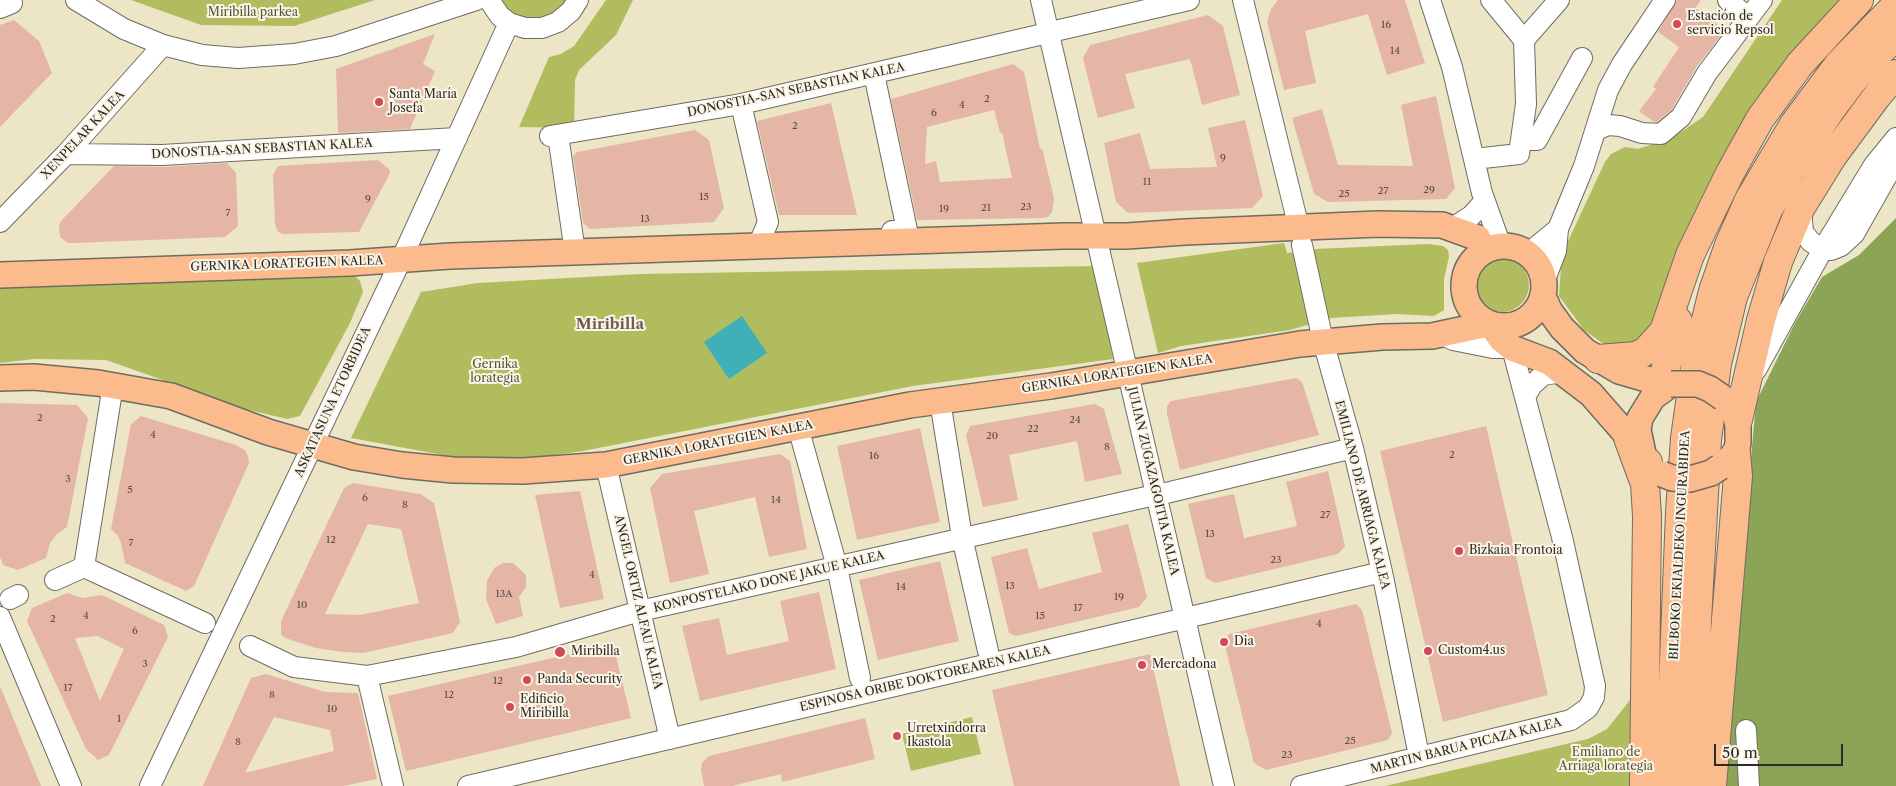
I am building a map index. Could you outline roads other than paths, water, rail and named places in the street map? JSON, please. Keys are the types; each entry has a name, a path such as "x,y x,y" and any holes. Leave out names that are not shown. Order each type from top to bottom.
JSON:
{"highway":[{"path":"1598,359 1636,356 1646,351 1655,343 1664,331 1690,255 1726,180 1760,119 1800,64 1859,0"},
{"name":"BILBOKO EKIALDEKO INGURABIDEA","path":"1669,786 1680,512 1685,438 1696,360 1712,291 1729,245 1749,200 1794,124 1838,65 1896,5"},
{"name":"BILBOKO EKIALDEKO INGURABIDEA","path":"1693,786 1698,582 1707,440 1718,364 1733,297 1768,210 1794,164 1849,86 1896,35"},
{"path":"1738,420 1735,394 1761,320 1778,262 1801,207 1832,156 1896,74"},
{"path":"1665,386 1704,228"},
{"path":"1712,786 1738,476 1728,460"},
{"path":"1644,786 1647,516 1645,462"}],"main road":[{"name":"GERNIKA LORATEGIEN KALEA","path":"0,275 401,260 450,256 1127,236 1378,224 1442,225 1451,229"},
{"path":"1451,229 1487,245 1517,248 1531,256 1540,268 1549,310 1574,342 1598,359 1619,371 1665,386 1698,384 1710,389 1735,394"},
{"path":"1487,245 1473,259 1466,270 1463,282 1464,296 1469,308 1477,318 1490,325 1502,327 1516,325 1528,319 1538,309 1544,289"},
{"name":"GERNIKA LORATEGIEN KALEA","path":"0,378 34,377 113,385 171,396 312,446 363,459 453,470 523,471 606,465 940,401 1129,373 1323,341 1441,334 1490,325"},
{"path":"1490,325 1501,339 1512,348 1549,362 1591,394 1645,462 1672,478 1690,479 1711,473 1728,460 1739,431 1738,420"},
{"path":"1645,462 1638,430 1640,418 1653,397 1665,386"}],"street":[{"path":"76,0 124,29 163,45 202,55 238,58 294,54 336,46 476,0"},
{"path":"489,0 500,16 525,28 542,28 558,22 571,11 578,0"},
{"name":"JULIAN ZUGAZAGOITIA KALEA","path":"1041,0 1224,786"},
{"name":"DONOSTIA-SAN SEBASTIAN KALEA","path":"575,252 554,135 741,104 1189,0"},
{"path":"1243,0 1297,220"},
{"path":"1430,0 1452,67 1474,159 1482,199 1482,222 1487,245"},
{"path":"1474,159 1519,154 1526,104 1524,40 1491,0"},
{"path":"1524,40 1559,0"},
{"path":"1544,289 1556,250 1558,229 1596,130 1608,90 1622,64 1665,0"},
{"path":"1728,0 1748,18"},
{"path":"1596,130 1608,125 1620,126 1642,133 1661,134 1681,117 1707,73 1762,0"},
{"name":"ASKATASUNA ETORBIDEA","path":"150,784 401,260 510,22"},
{"name":"XENPELAR KALEA","path":"0,222 66,154 163,45"},
{"path":"1521,140 1537,140 1582,58"},
{"path":"874,74 907,230 892,231 893,242"},
{"path":"741,104 768,222 758,246"},
{"name":"DONOSTIA-SAN SEBASTIAN KALEA","path":"66,154 162,155 457,138"},
{"path":"1735,394 1874,165 1896,138"},
{"path":"1801,207 1803,232 1811,242 1823,249 1831,250 1841,246 1854,234 1896,160"},
{"path":"1451,229 1470,216 1482,199"},
{"path":"1531,256 1537,246 1558,229"},
{"name":"EMILIANO DE ARRIAGA KALEA","path":"1302,245 1323,341 1353,448 1382,572 1418,746"},
{"name":"GERNIKA LORATEGIEN KALEA","path":"1441,334 1453,340 1485,346 1512,348"},
{"name":"MARTIN BARUA PICAZA KALEA","path":"1301,786 1571,720 1588,708 1594,697 1595,686 1562,537 1512,348"},
{"path":"1525,397 1532,385 1543,375 1556,373 1569,376"},
{"path":"84,567 113,385"},
{"path":"940,401 962,537 988,651"},
{"path":"798,427 837,567 860,678"},
{"name":"KONPOSTELAKO DONE JAKUE KALEA","path":"250,646 294,667 367,676 516,647 640,611 962,537 1154,496 1353,448"},
{"name":"ANGEL ORTIZ ALFAU KALEA","path":"606,465 670,739"},
{"path":"55,580 84,567 205,623"},
{"name":"ESPINOSA ORIBE DOKTOREAREN KALEA","path":"468,786 1382,572"},
{"path":"0,617 5,637 71,786"},
{"path":"367,676 393,786"},
{"path":"1746,730 1749,786"}],"water":[{"path":"742,316 767,353 729,379 704,342"}],"place":[{"name":"Estación de servicio Repsol","path":"1677,24"},
{"name":"Santa María Josefa","path":"379,102"},
{"name":"Bizkaia Frontoia","path":"1459,551"},
{"name":"Dia","path":"1224,642"},
{"name":"Custom4.us","path":"1428,651"},
{"name":"Miribilla","path":"560,652"},
{"name":"Mercadona","path":"1142,665"},
{"name":"Panda Security","path":"527,680"},
{"name":"Edificio Miribilla","path":"510,707"},
{"name":"Urretxindorra Ikastola","path":"897,736"}],"district":[{"name":"Miribilla","path":"610,325"}],"park label":[{"name":"Miribilla parkea","path":"253,13"},
{"name":"Gernika lorategia","path":"495,372"},
{"name":"Emiliano de Arriaga lorategia","path":"1606,760"}]}
